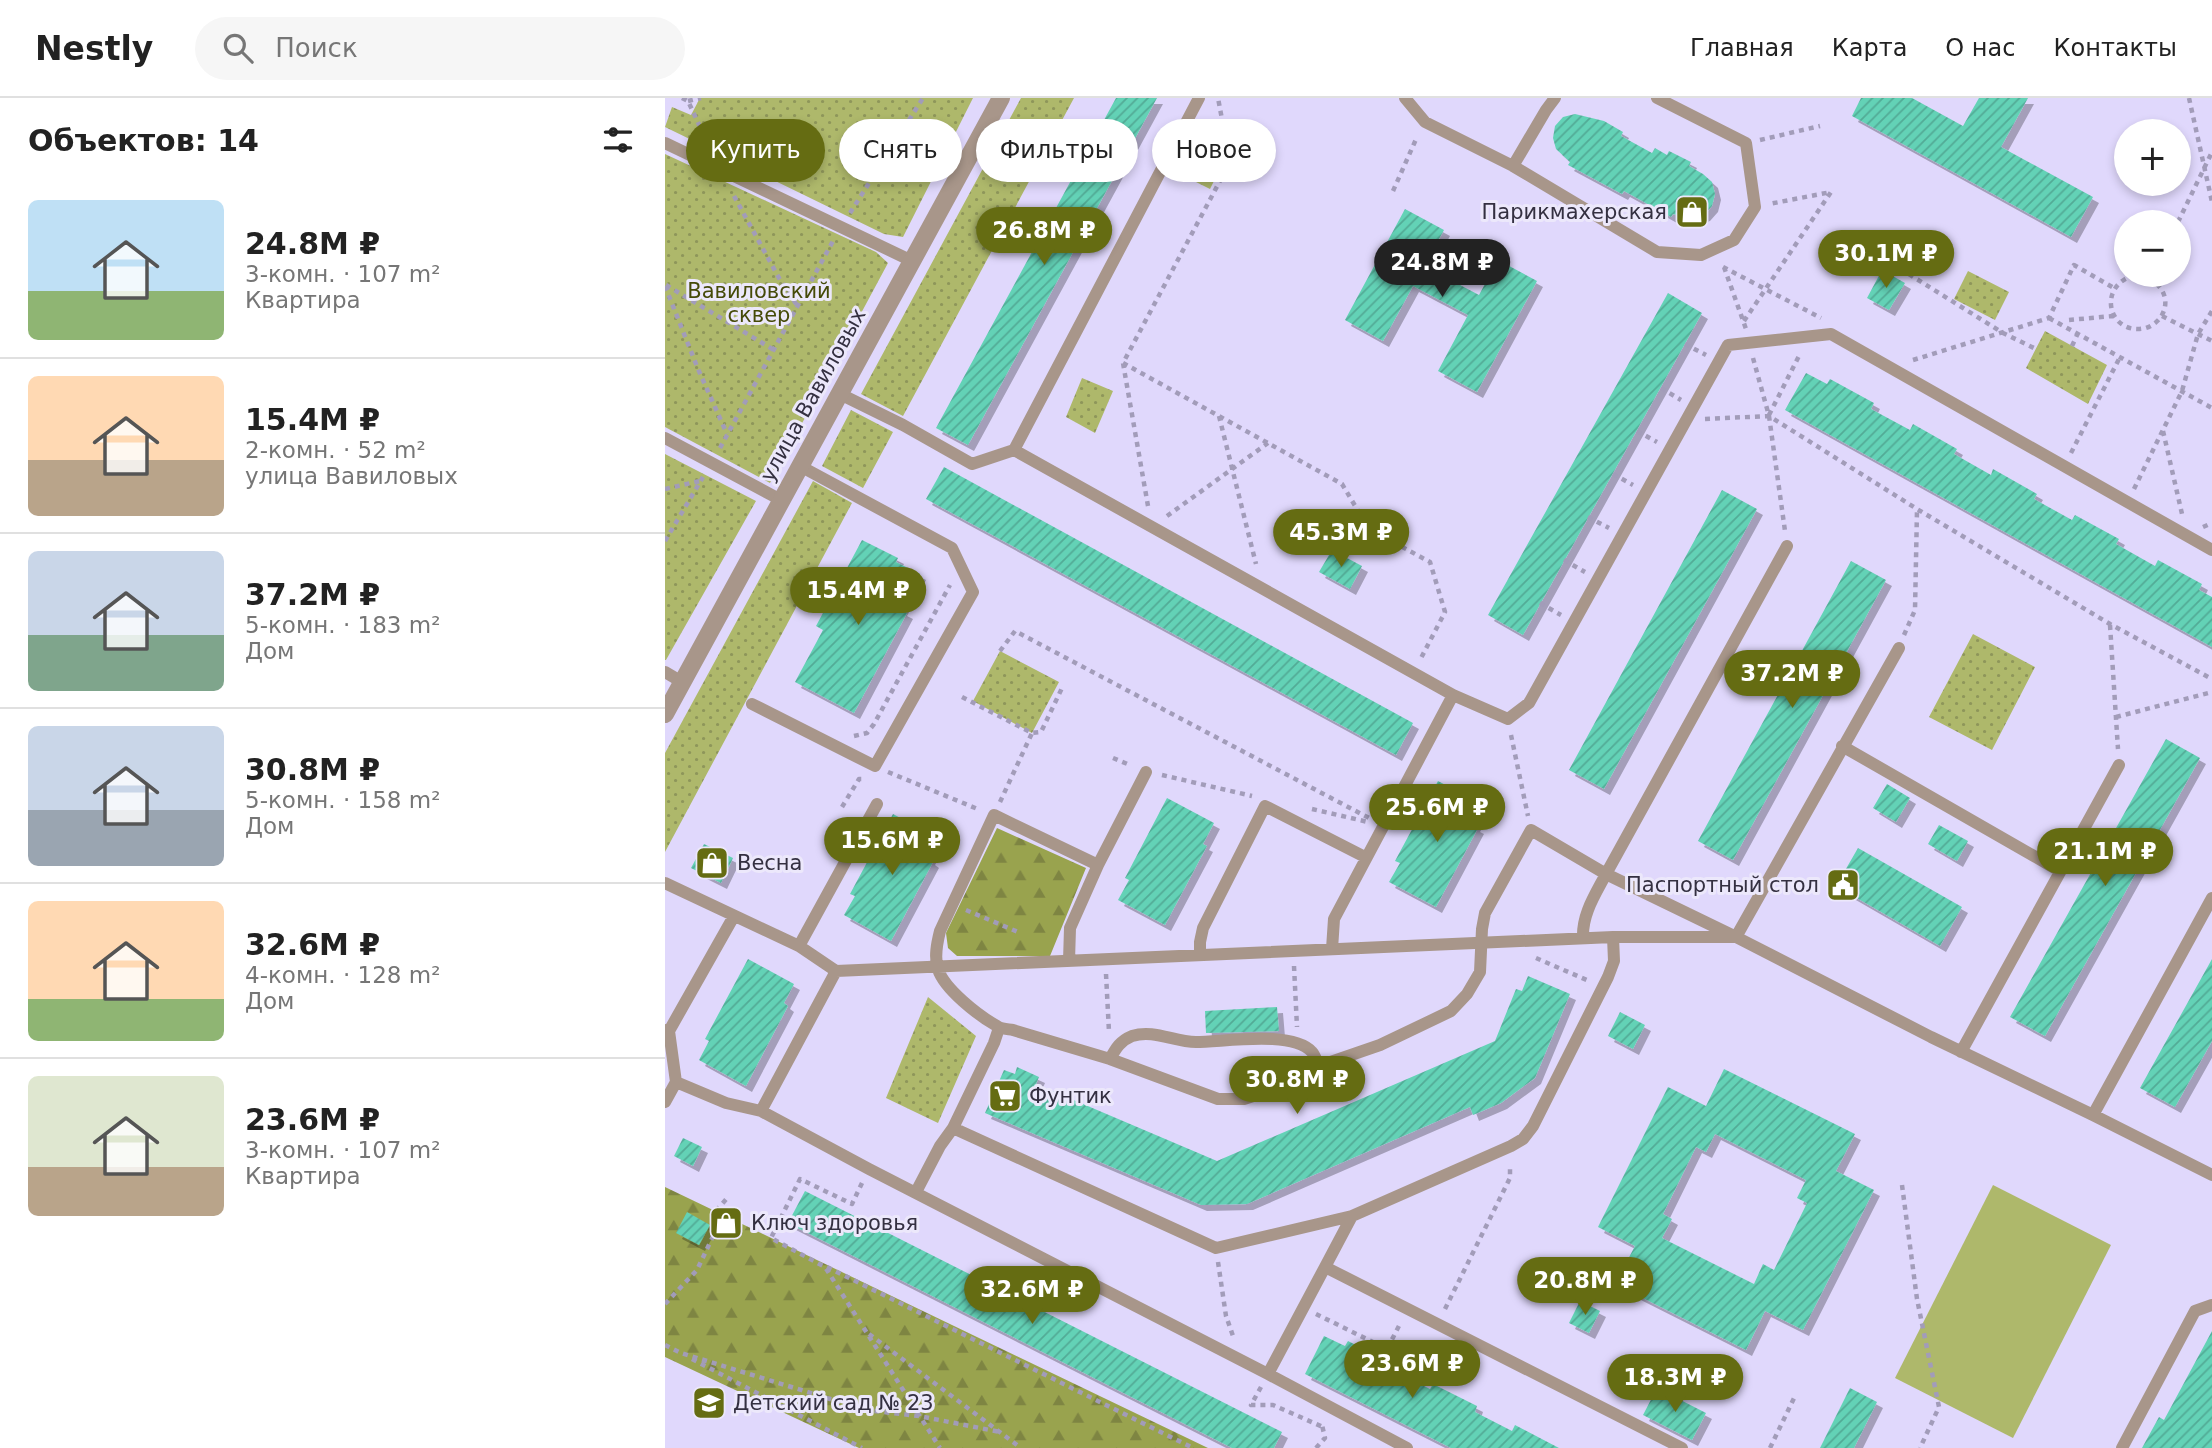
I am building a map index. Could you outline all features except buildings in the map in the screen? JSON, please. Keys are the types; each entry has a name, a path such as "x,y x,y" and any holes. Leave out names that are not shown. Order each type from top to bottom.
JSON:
{"street":[{"name":"улица Вавиловых","path":"665,714 1001,98"}],"lane":[{"path":"840,394 972,464 1014,450 1199,98"},
{"path":"1405,98 1425,122 1513,166 1657,252 1701,255 1734,240 1755,207 1746,143 1657,98"},
{"path":"1513,166 1555,98"},
{"path":"665,143 686,154"},
{"path":"742,182 912,261"},
{"path":"1014,450 1453,695 1508,719 1529,703 1728,345 1831,334 2212,550"},
{"path":"665,438 781,500"},
{"path":"752,704 876,773 973,592 952,548 800,466"},
{"path":"1583,938 1586,913 1606,874 1787,546"},
{"path":"1736,937 1899,648"},
{"path":"665,672 682,682"},
{"path":"1332,949 1334,919 1453,695"},
{"path":"1842,746 2060,871"},
{"path":"1961,1052 2119,765"},
{"path":"1069,961 1070,928 1098,865 1146,772"},
{"path":"799,946 877,804"},
{"path":"1200,955 1203,928 1265,806 1365,858"},
{"path":"1098,865 994,815 940,931 936,950 937,967 943,981 955,994 999,1028 1110,1059 1218,1099 1244,1099 1319,1066 1380,1045 1451,1011 1480,972 1485,913 1531,830 1606,874 2212,1175"},
{"path":"665,883 799,946 836,971 1583,938 1736,937"},
{"path":"2093,1115 2212,898"},
{"path":"665,1102 676,1082 667,1031 734,916"},
{"path":"953,1129 1216,1248 1352,1216 1523,1139 1533,1126 1603,987 1613,961 1613,937"},
{"path":"761,1111 836,971"},
{"path":"916,1192 940,1146 953,1129 999,1028"},
{"path":"1110,1059 1119,1043 1133,1036 1149,1033 1193,1042 1278,1038 1312,1051 1319,1066"},
{"path":"676,1082 726,1103 761,1111 1407,1448"},
{"path":"1268,1374 1352,1216"},
{"path":"1325,1266 1682,1448"},
{"path":"2122,1448 2195,1311 2212,1305"}],"path":[{"path":"682,98 688,101 696,119"},
{"path":"688,101 701,98"},
{"path":"665,541 712,462 841,228 923,98"},
{"path":"1218,98 1230,162 1123,363 1151,527 1268,443"},
{"path":"2189,98 2212,202"},
{"path":"1394,191 1425,122"},
{"path":"1746,143 1820,126"},
{"path":"2184,210 2212,152"},
{"path":"726,182 798,307"},
{"path":"1728,345 1831,192 1755,207"},
{"path":"1875,253 2003,333 2036,349"},
{"path":"1701,255 1824,319"},
{"path":"2049,318 2074,265 2114,288 2110,302 2114,316 2124,326 2138,330 2152,326 2162,316 2166,302 2161,287"},
{"path":"1724,267 1744,321 1769,416 1787,546"},
{"path":"665,285 774,350"},
{"path":"665,285 727,435"},
{"path":"2127,503 2182,391 2198,334 2212,311"},
{"path":"2069,320 2114,316"},
{"path":"2162,316 2212,341"},
{"path":"1890,367 2049,318 2212,408"},
{"path":"2072,346 2078,333"},
{"path":"1769,416 1810,336"},
{"path":"2064,466 2120,357"},
{"path":"1123,363 1342,484 1369,529 1430,562 1445,612 1413,673"},
{"path":"2093,393 2100,397"},
{"path":"1219,416 1262,588"},
{"path":"1686,419 1769,416 1917,509 2110,624 2212,679"},
{"path":"2163,430 2187,536 2212,523"},
{"path":"665,489 701,481"},
{"path":"1899,648 1915,610 1917,509"},
{"path":"846,736 867,733 874,724 950,586 951,573"},
{"path":"2110,624 2119,765"},
{"path":"1000,651 1014,631 1383,825"},
{"path":"962,697 1032,733 1041,732 1062,688"},
{"path":"2116,717 2212,692"},
{"path":"1508,719 1531,830"},
{"path":"842,807 859,779 876,773 895,774 994,815 1032,733"},
{"path":"1114,758 1146,772 1264,798"},
{"path":"876,773 895,774"},
{"path":"1304,807 1383,825"},
{"path":"979,915 1018,932"},
{"path":"1293,951 1298,1044"},
{"path":"1534,957 1603,987"},
{"path":"1105,960 1108,1031 1119,1043"},
{"path":"1438,1323 1510,1178 1511,1146"},
{"path":"869,1169 852,1204 800,1179 771,1238 1193,1448"},
{"path":"1902,1185 1917,1299 1939,1407 1920,1448"},
{"path":"665,1304 697,1270 715,1232 716,1211 728,1197"},
{"path":"1216,1248 1226,1316 1240,1360"},
{"path":"825,1266 940,1448"},
{"path":"1303,1308 1387,1349 1408,1308"},
{"path":"866,1332 1021,1448"},
{"path":"665,1345 862,1448"},
{"path":"681,1353 866,1410 919,1416 1000,1432"},
{"path":"1268,1374 1251,1405 1273,1405 1323,1427"},
{"path":"1770,1448 1795,1396"},
{"path":"1316,1448 1325,1438"}],"green space":[{"path":"700,98 973,98 962,120 839,119 839,182 931,182 903,237 884,234 778,182 825,182 825,119 686,119 686,137 665,127 672,107 691,115"},
{"path":"1021,98 1074,98 1063,119 1010,119"},
{"name":"Вавиловский сквер","path":"665,154 686,164 686,182 725,182 876,252 888,263 770,483 665,427"},
{"path":"976,181 1029,182 903,416 861,394"},
{"path":"1196,182 1214,182 1210,189"},
{"path":"1968,271 2009,292 1995,320 1954,299"},
{"path":"2045,331 2107,365 2088,404 2026,368"},
{"path":"1082,378 1113,391 1095,433 1066,417"},
{"path":"851,410 893,432 863,488 822,466"},
{"path":"665,454 756,501 666,660 665,660"},
{"path":"813,481 852,503 665,852 665,753"},
{"path":"1973,634 2035,667 1992,750 1929,717"},
{"path":"1000,651 1059,682 1032,733 973,701"},
{"path":"997,828 1086,868 1050,956 957,956 948,948 946,933"},
{"path":"928,997 976,1036 938,1123 886,1098"},
{"path":"1993,1185 2111,1245 2013,1438 1895,1378"},
{"path":"665,1187 1208,1448 859,1448 665,1357"}],"place":[{"name":"Парикмахерская","path":"1692,212"},
{"name":"Весна","path":"712,863"},
{"name":"Паспортный стол","path":"1843,885"},
{"name":"Фунтик","path":"1005,1096"},
{"name":"Ключ здоровья","path":"726,1223"},
{"name":"Детский сад № 23","path":"709,1403"}]}
